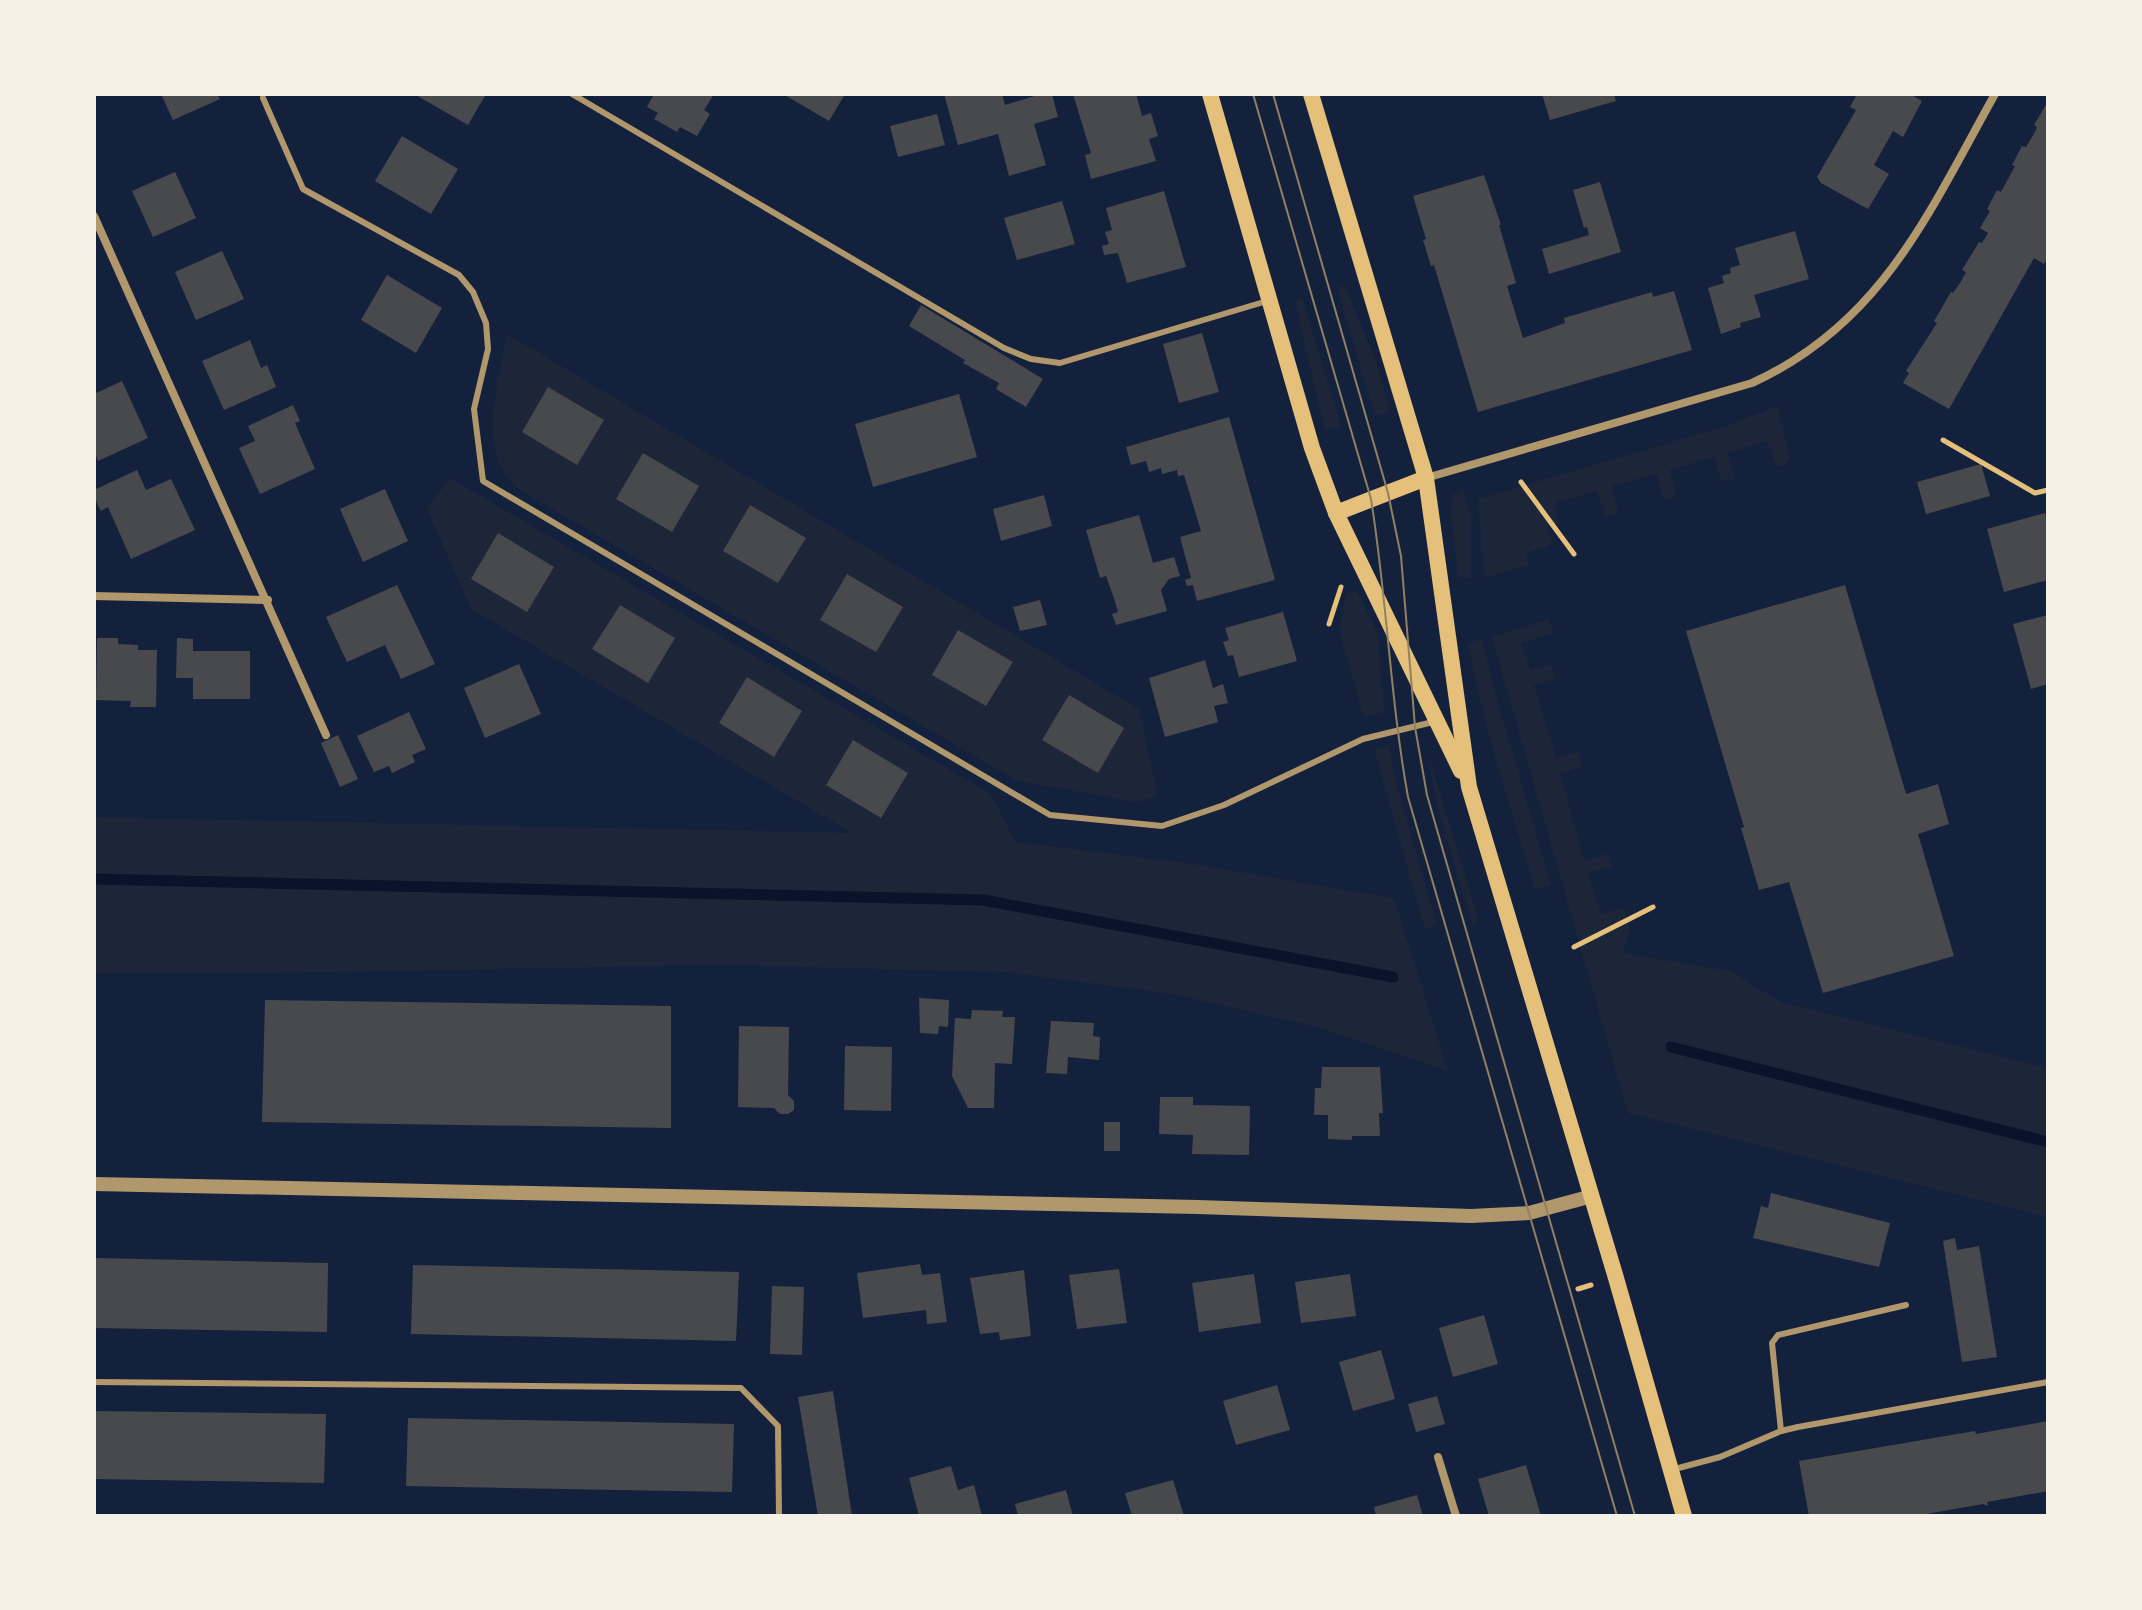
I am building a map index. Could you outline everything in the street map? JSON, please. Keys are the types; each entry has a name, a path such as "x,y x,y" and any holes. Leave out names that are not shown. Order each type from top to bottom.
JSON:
{"main road":[{"path":"1210,94 1312,448 1336,513 1469,787"},
{"path":"1311,94 1426,478 1469,787 1684,1516"},
{"path":"1336,513 1426,478"}],"street":[{"path":"1426,478 1752,383 1788,367 1823,342 1872,295 1908,248 1995,94"},
{"path":"94,216 326,735"},
{"path":"94,596 268,600"},
{"path":"94,1184 1198,1207 1471,1216 1529,1213 1592,1196"},
{"path":"1438,1457 1456,1516"}],"lane":[{"path":"572,94 1004,348 1031,359 1060,363 1269,300"},
{"path":"263,98 303,189 459,275 473,292 486,323 488,349 474,409 483,481 1050,815 1162,826 1224,805 1363,739 1437,722"},
{"path":"1781,1431 1772,1343 1778,1335 1906,1305"},
{"path":"94,1382 741,1388 778,1426 779,1516"},
{"path":"1671,1470 1720,1457 1781,1431 2048,1382"}],"path":[{"path":"1943,440 2035,493 2048,490"},
{"path":"1521,482 1574,554"},
{"path":"1329,624 1332,613"},
{"path":"1574,947 1653,907"},
{"path":"1578,1289 1591,1285"}],"shaded area":[{"path":"1345,286 1376,361 1390,411 1375,416 1337,288"},
{"path":"1302,298 1341,426 1325,431 1295,301"},
{"path":"507,334 1139,709 1158,796 1137,802 1017,781 518,489 505,473 493,436 495,395"},
{"path":"1777,406 1790,458 1787,463 1777,467 1767,441 1727,453 1735,478 1722,482 1714,457 1670,470 1676,496 1664,500 1656,474 1612,486 1618,513 1606,516 1597,491 1555,503 1558,523 1548,527 1551,545 1526,553 1529,565 1484,578 1478,499 1730,425"},
{"path":"450,478 991,794 1015,842 1187,863 1394,898 1448,1071 1317,1027 1173,994 1005,972 718,965 94,973 94,817 852,833 471,609 427,509"},
{"path":"1463,488 1470,514 1470,578 1458,577 1450,505 1453,495"},
{"path":"1357,591 1378,633 1384,712 1364,717 1339,630 1346,594"},
{"path":"1549,619 1554,633 1522,643 1530,670 1551,664 1555,679 1534,685 1556,757 1579,751 1582,766 1560,774 1584,860 1608,854 1612,866 1588,873 1601,914 1624,908 1630,930 1623,953 1730,971 1781,1002 2048,1068 2048,1217 1628,1113 1492,637"},
{"path":"1482,639 1551,885 1535,889 1474,674 1468,643"},
{"path":"1389,746 1397,786 1437,925 1425,929 1374,749"},
{"path":"1427,754 1479,922 1472,924 1439,813"}],"building":[{"path":"161,94 217,94 220,99 173,120"},
{"path":"414,94 486,94 468,125"},
{"path":"654,94 714,94 704,110 710,114 697,136 680,127 677,132 654,119 658,113 647,107"},
{"path":"783,94 845,94 829,121"},
{"path":"944,94 1002,94 1005,105 1041,94 1052,94 1058,117 1034,124 1046,165 1009,176 998,134 958,145"},
{"path":"1073,94 1136,94 1142,116 1151,113 1158,136 1149,139 1156,161 1091,179 1085,155 1091,153"},
{"path":"1542,94 1614,94 1616,101 1550,120"},
{"path":"1857,94 1910,94 1922,101 1903,137 1893,131 1874,165 1889,174 1868,209 1821,183 1817,177 1856,110 1850,107"},
{"path":"2048,101 2048,257 2044,264 2034,258 1949,409 1903,383 1909,373 1906,371 1937,323 1934,321 1951,292 1960,283 1966,272 1962,270 1988,233 1980,228 1990,211 1987,209 1997,190 2001,192 2022,146 2026,147 2035,132 2037,127 2034,125"},
{"path":"937,114 945,145 898,157 890,126"},
{"path":"402,136 458,169 431,214 375,181"},
{"path":"175,172 196,218 153,237 132,191"},
{"path":"1484,175 1516,283 1507,286 1523,338 1565,323 1564,318 1652,292 1653,297 1674,291 1692,350 1478,412 1434,265 1431,266 1423,240 1426,239 1413,196"},
{"path":"1600,182 1621,252 1549,274 1542,249 1589,235 1573,190"},
{"path":"1164,191 1186,267 1127,283 1118,253 1104,255 1102,246 1109,244 1105,232 1112,230 1106,208"},
{"path":"1062,201 1075,244 1017,260 1004,218"},
{"path":"1795,231 1809,279 1754,295 1761,317 1740,323 1741,327 1721,334 1708,288 1724,283 1722,276 1731,273 1730,268 1740,265 1735,248"},
{"path":"222,251 244,299 196,320 175,272"},
{"path":"387,275 442,308 416,353 361,320"},
{"path":"921,305 1043,379 1026,407 996,389 999,383 909,326"},
{"path":"1202,333 1219,392 1179,403 1163,344"},
{"path":"250,340 261,368 267,365 276,387 224,410 202,361"},
{"path":"122,381 148,438 98,461 94,451 94,394"},
{"path":"548,387 604,420 577,465 522,432"},
{"path":"959,394 977,457 873,487 855,424"},
{"path":"293,405 300,421 295,423 315,469 260,494 239,448 255,441 248,426"},
{"path":"1229,417 1275,580 1197,601 1193,585 1187,586 1185,580 1191,578 1180,537 1201,531 1184,475 1178,476 1177,470 1162,474 1161,468 1149,472 1146,461 1131,465 1126,447"},
{"path":"643,453 699,486 672,532 616,499"},
{"path":"1981,464 1990,496 1926,514 1917,482"},
{"path":"137,470 146,490 171,479 195,530 131,559 108,507 101,511 94,490"},
{"path":"385,489 408,541 363,562 340,509"},
{"path":"1044,495 1052,526 1001,541 993,509"},
{"path":"750,505 806,538 778,583 723,551"},
{"path":"2045,513 2048,525 2048,580 2004,592 1987,529"},
{"path":"1139,515 1153,563 1174,557 1180,576 1169,579 1161,590 1167,611 1116,625 1112,614 1118,612 1114,598 1106,576 1100,578 1086,530"},
{"path":"498,533 554,567 527,612 471,579"},
{"path":"847,574 903,607 876,652 820,620"},
{"path":"397,585 435,664 401,679 385,645 347,662 326,617"},
{"path":"1845,585 1906,794 1938,784 1949,824 1918,834 1954,956 1823,993 1789,882 1759,890 1741,828 1744,827 1686,631"},
{"path":"1040,600 1047,625 1020,631 1013,607"},
{"path":"620,605 675,638 648,683 592,649"},
{"path":"1283,612 1297,661 1239,677 1233,655 1228,656 1223,642 1229,640 1225,628"},
{"path":"2048,615 2048,684 2031,689 2013,624"},
{"path":"958,630 1013,662 986,706 932,675"},
{"path":"97,638 118,638 118,644 138,645 138,650 157,650 156,707 130,707 131,701 96,700"},
{"path":"177,638 193,639 193,651 250,651 250,699 193,699 193,678 176,678"},
{"path":"1205,660 1213,688 1223,684 1228,703 1214,706 1218,722 1165,737 1149,678"},
{"path":"519,664 541,714 485,738 464,688"},
{"path":"747,677 802,711 774,757 719,723"},
{"path":"1069,695 1124,728 1098,773 1042,740"},
{"path":"409,712 426,749 412,755 415,762 392,773 389,766 374,772 357,736"},
{"path":"338,735 358,779 340,787 321,743"},
{"path":"853,740 908,773 881,818 826,785"},
{"path":"919,998 949,1000 948,1027 939,1026 938,1034 920,1033"},
{"path":"265,1000 671,1006 671,1128 262,1122"},
{"path":"972,1010 1003,1011 1002,1017 1015,1017 1012,1064 995,1063 994,1108 968,1108 952,1076 955,1018 971,1019"},
{"path":"1051,1021 1094,1023 1093,1036 1100,1037 1099,1060 1068,1057 1067,1074 1046,1073"},
{"path":"739,1026 789,1027 788,1095 794,1101 794,1110 788,1114 780,1114 774,1108 738,1107"},
{"path":"845,1046 892,1047 891,1111 844,1110"},
{"path":"1322,1067 1380,1067 1383,1113 1379,1113 1380,1136 1328,1139 1328,1115 1314,1115 1315,1088 1321,1088"},
{"path":"1160,1097 1193,1097 1193,1105 1250,1106 1249,1155 1192,1154 1193,1135 1159,1134"},
{"path":"1104,1122 1120,1122 1120,1151 1104,1151"},
{"path":"1771,1193 1890,1223 1879,1267 1753,1238 1761,1206 1768,1208"},
{"path":"1955,1238 1957,1250 1979,1246 1997,1357 1962,1362 1943,1241"},
{"path":"94,1258 328,1263 327,1332 94,1328"},
{"path":"920,1264 922,1275 940,1273 947,1322 927,1324 926,1310 863,1318 857,1273"},
{"path":"413,1265 739,1272 736,1341 411,1334"},
{"path":"1119,1269 1127,1323 1077,1329 1069,1275"},
{"path":"1024,1270 1031,1336 1000,1340 999,1332 980,1334 970,1278"},
{"path":"1254,1274 1261,1323 1199,1332 1192,1283"},
{"path":"1350,1274 1356,1316 1301,1323 1295,1282"},
{"path":"772,1286 804,1287 802,1355 770,1354"},
{"path":"1484,1315 1498,1364 1453,1377 1439,1328"},
{"path":"1381,1350 1395,1399 1353,1411 1339,1362"},
{"path":"1277,1385 1290,1430 1236,1445 1223,1401"},
{"path":"833,1391 852,1516 818,1516 798,1397"},
{"path":"1437,1396 1445,1424 1416,1432 1408,1404"},
{"path":"94,1411 326,1414 324,1483 94,1479"},
{"path":"408,1418 734,1424 732,1492 406,1486"},
{"path":"2048,1421 2048,1491 1987,1502 1988,1506 1983,1504 1915,1516 1809,1516 1799,1461"},
{"path":"1526,1465 1541,1516 1489,1516 1478,1479"},
{"path":"951,1466 958,1490 974,1485 982,1516 919,1516 909,1478"},
{"path":"1173,1480 1184,1516 1132,1516 1125,1493"},
{"path":"1066,1490 1073,1516 1018,1516 1015,1504"},
{"path":"1417,1495 1423,1516 1376,1516 1374,1507"}],"waterway":[{"path":"94,879 983,900 1393,977"},
{"path":"1671,1047 2048,1142"}],"tram line":[{"path":"1253,94 1371,499 1408,797 1617,1516"},
{"path":"1273,94 1388,493 1401,556 1415,727 1427,795 1635,1516"}]}
